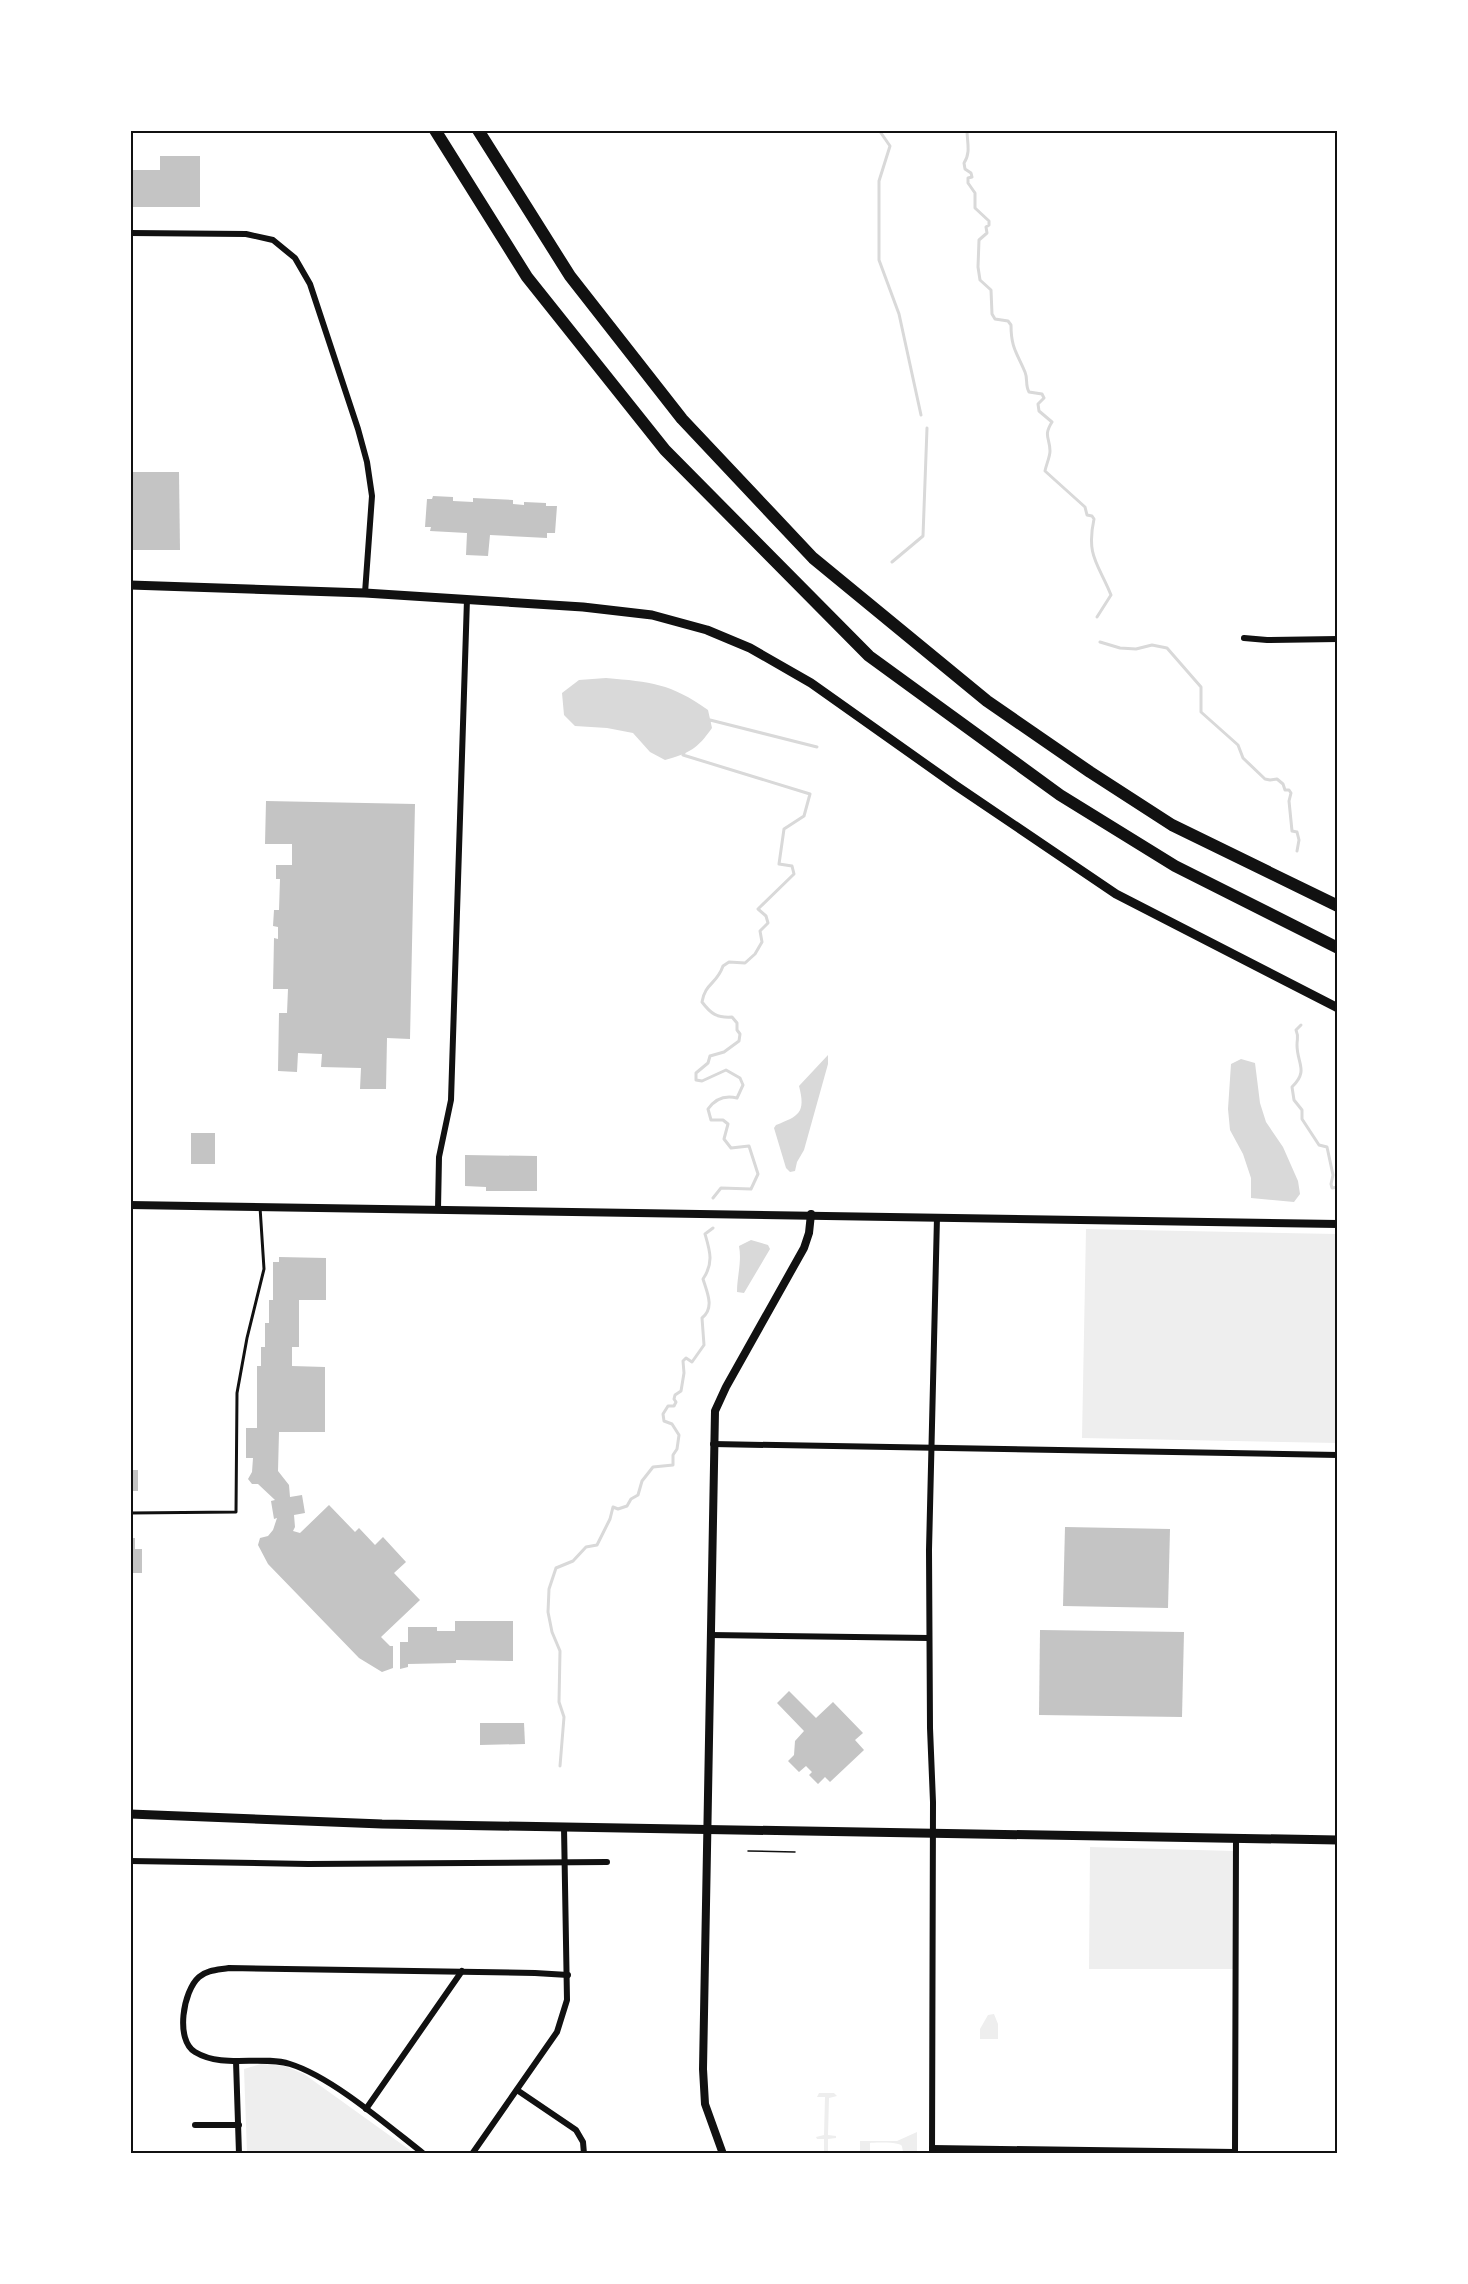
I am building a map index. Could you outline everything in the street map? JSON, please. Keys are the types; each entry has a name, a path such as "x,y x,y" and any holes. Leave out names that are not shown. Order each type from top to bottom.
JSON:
{"highway":[{"path":"435,130 527,277 665,450 744,532 870,656 1069,801 1175,866 1338,948"},
{"path":"478,130 570,276 682,419 813,558 987,701 1090,772 1172,825 1338,906"}],"main road":[{"path":"130,585 467,599 652,615 707,630 750,648 811,683 1116,894 1338,1008"},
{"path":"130,1815 382,1824 1338,1840"}],"street":[{"path":"130,232 246,234 273,240 296,258 310,284 367,462 372,496 365,593"},
{"path":"438,1209 439,1157 451,1100 467,599"},
{"path":"1244,638 1338,639"},
{"path":"130,1205 1338,1224"},
{"path":"723,2154 705,2103 703,2068 715,1411 726,1387 804,1248 809,1233 811,1214"},
{"path":"937,1217 929,1638 933,1832 932,2151 1235,2153 1236,1838"},
{"path":"713,1444 1338,1455"},
{"path":"710,1635 929,1638"},
{"path":"472,2154 556,2032 567,2000 564,1827"},
{"path":"130,1861 308,1864 606,1862"},
{"path":"424,2154 366,2109 311,2073 291,2064 275,2061 236,2061 207,2057 193,2051 184,2038 183,2020 187,1995 198,1977 209,1971 250,1968 462,1971 568,1976"},
{"path":"366,2109 462,1971"},
{"path":"236,2061 239,2154"},
{"path":"517,2090 576,2130 583,2142 584,2154"},
{"path":"195,2125 239,2125"}],"lane":[{"path":"130,1514 236,1512 237,1392 247,1338 264,1269 260,1207"}],"path":[{"path":"748,1851 795,1852"}],"shaded area":[{"path":"606,678 660,685 682,694 708,710 712,728 692,749 665,760 650,752 633,733 607,728 575,726 564,715 562,693 579,680"},
{"path":"828,1055 828,1064 804,1150 795,1171 790,1172 786,1168 774,1128 799,1112 802,1102 799,1086"},
{"path":"1241,1059 1255,1063 1260,1103 1266,1122 1283,1147 1298,1181 1300,1194 1294,1202 1251,1198 1251,1178 1243,1154 1230,1130 1228,1109 1231,1064"},
{"path":"1086,1229 1337,1234 1337,1443 1082,1438"},
{"path":"751,1240 768,1245 770,1249 744,1293 737,1292 739,1246"},
{"path":"1090,1847 1234,1851 1234,1969 1089,1969"},
{"path":"994,2014 998,2024 998,2039 980,2039 980,2029 988,2015"},
{"path":"261,2064 285,2066 304,2074 414,2153 247,2153 244,2069"},
{"path":"819,2093 834,2093 837,2096 829,2098 828,2135 836,2136 836,2138 828,2139 828,2153 824,2153 824,2139 816,2137 824,2135 825,2097 817,2097"},
{"path":"917,2132 917,2153 904,2153 899,2144 881,2142 870,2143 870,2153 860,2153 860,2141 897,2141"}],"building":[{"path":"160,156 200,156 200,207 130,207 130,170 160,170"},
{"path":"130,472 179,472 180,550 130,550"},
{"path":"433,496 453,497 453,501 473,502 473,498 513,500 513,504 546,503 546,506 557,506 555,533 547,533 547,538 490,535 488,556 466,555 467,533 430,531 431,527 425,527 427,499 432,499"},
{"path":"266,801 415,804 410,1039 387,1038 386,1089 360,1089 361,1068 321,1067 322,1054 298,1053 297,1072 278,1071 279,1013 287,1013 288,989 273,989 274,938 278,939 278,927 273,926 274,910 279,910 280,879 276,879 276,865 292,865 292,844 265,844"},
{"path":"191,1133 215,1133 215,1164 191,1164"},
{"path":"465,1155 537,1156 537,1191 486,1191 486,1187 465,1186"},
{"path":"279,1257 326,1258 326,1300 299,1300 299,1347 292,1347 292,1366 325,1367 325,1432 279,1432 278,1471 289,1485 290,1497 302,1495 305,1513 294,1515 293,1531 300,1533 329,1505 355,1532 359,1528 375,1545 383,1537 406,1562 394,1573 420,1600 381,1637 393,1646 393,1668 382,1672 359,1658 268,1564 258,1545 260,1538 268,1536 273,1530 277,1518 274,1519 271,1501 275,1500 258,1484 252,1484 248,1479 252,1472 253,1458 246,1458 246,1428 257,1428 257,1366 261,1366 261,1347 265,1347 265,1323 269,1323 269,1300 273,1300 273,1262 279,1262"},
{"path":"130,1470 138,1470 138,1491 130,1491"},
{"path":"1065,1527 1170,1529 1168,1608 1063,1606"},
{"path":"130,1538 135,1538 135,1549 142,1549 142,1573 130,1573"},
{"path":"455,1621 513,1621 513,1661 456,1660 456,1663 408,1664 408,1667 400,1669 400,1642 408,1642 408,1627 437,1627 437,1631 455,1631"},
{"path":"1040,1630 1184,1632 1182,1717 1039,1715"},
{"path":"789,1691 816,1718 833,1702 863,1733 855,1740 864,1750 830,1782 825,1777 818,1784 809,1775 812,1772 806,1766 799,1772 788,1761 794,1755 795,1741 804,1731 777,1703"},
{"path":"480,1723 524,1723 525,1744 480,1745"}],"waterway":[{"path":"881,130 890,146 879,181 879,260 899,314 921,415"},
{"path":"967,130 968,151 964,163 965,169 971,173 972,177 968,178 968,183 975,193 975,208 989,221 986,227 987,233 979,240 980,280 991,290 992,314 995,319 1008,321 1011,325 1013,345 1026,375 1029,392 1042,394 1044,398 1038,404 1039,411 1052,422 1047,434 1050,451 1045,471 1085,507 1087,515 1094,519 1092,551 1111,595 1097,617"},
{"path":"892,562 923,536 927,428"},
{"path":"1100,642 1120,648 1136,649 1152,645 1167,648 1201,687 1201,712 1238,745 1243,758 1265,779 1277,779 1283,784 1285,790 1291,793 1289,801 1292,831 1297,832 1299,840 1297,851"},
{"path":"709,722 710,720 817,747"},
{"path":"684,753 683,755 810,794 804,816 784,829 779,864 792,866 794,874 758,909 766,916 768,923 760,931 762,942 755,954 745,963 729,962 723,966 718,977 706,991 702,1002 708,1010 715,1014 732,1017 737,1023 737,1030 740,1034 739,1041 724,1052 710,1056 708,1063 696,1073 696,1080 702,1081 726,1070 740,1078 743,1085 737,1098 721,1099 708,1109 711,1120 723,1120 728,1124 724,1139 731,1148 749,1146 758,1174 751,1189 721,1188 713,1198"},
{"path":"1301,1025 1296,1030 1301,1071 1292,1087 1294,1100 1302,1110 1302,1119 1319,1145 1327,1147 1333,1175 1332,1188 1338,1187"},
{"path":"560,1766 564,1717 559,1702 560,1651 552,1632 548,1612 549,1589 556,1568 573,1561 586,1547 597,1545 610,1519 613,1507 618,1509 627,1506 631,1499 638,1495 642,1481 653,1467 673,1465 673,1455 677,1449 679,1435 672,1424 664,1421 663,1414 668,1406 674,1406 675,1395 681,1391 683,1361 686,1358 692,1362 704,1345 702,1318 709,1305 703,1279 709,1268 710,1257 705,1234 713,1228"}]}
